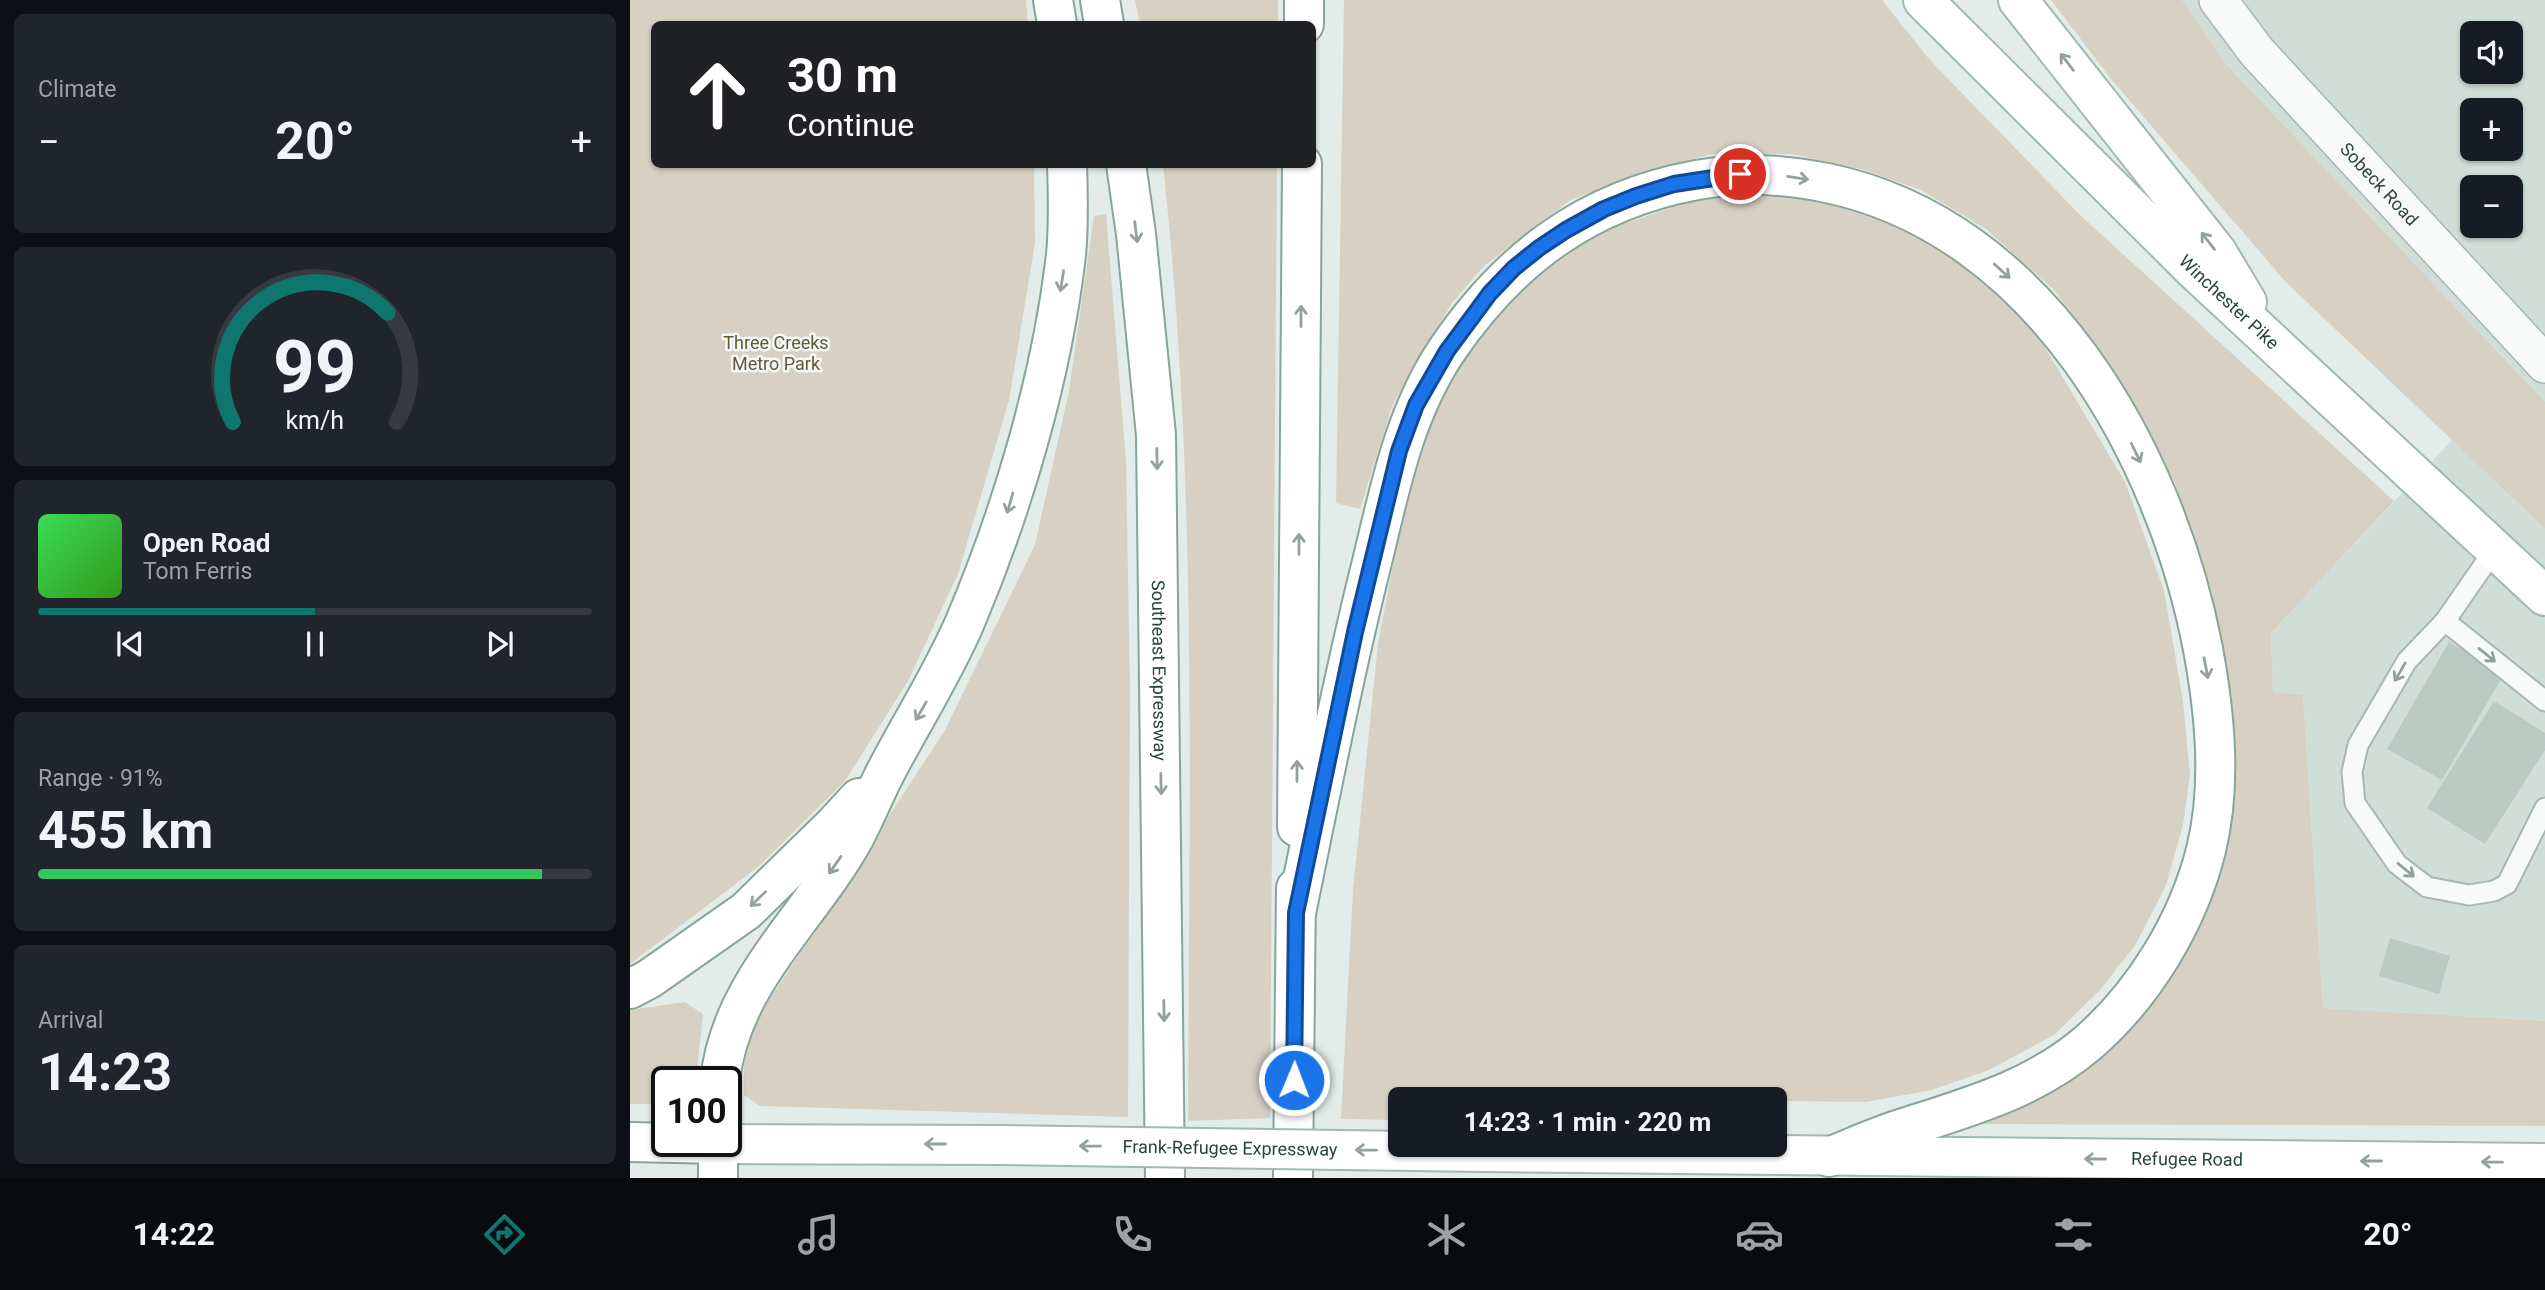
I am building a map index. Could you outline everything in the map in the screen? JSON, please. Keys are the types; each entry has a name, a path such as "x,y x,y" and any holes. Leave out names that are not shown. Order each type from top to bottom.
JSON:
{"main road":[{"path":"1053,0 1056,21"},
{"path":"1100,0 1104,21"},
{"path":"1304,0 1304,21"},
{"name":"Winchester Pike","path":"1923,0 2122,200 2545,596"},
{"path":"2018,0 2217,252 2270,340"},
{"path":"723,1066 728,1041 755,981 853,839 891,762 924,706 965,623 1006,516 1035,415 1056,314 1066,253 1067,168"},
{"name":"Southeast Expressway","path":"1127,168 1136,234 1156,435 1165,1178"},
{"path":"1293,1178 1303,168"},
{"path":"1296,913 1355,632 1399,451 1416,405 1428,382 1447,351 1490,293 1514,268 1566,230 1604,209 1674,184 1758,173 1821,181 1889,201 1947,229 1977,249 2008,277 2077,352 2134,449 2182,560 2198,625 2214,722 2214,807 2205,853 2188,902 2158,960 2116,1017 2092,1040 2066,1062 2005,1094 1903,1128 1829,1157"},
{"path":"630,989 649,979 746,911 835,824 891,762"},
{"name":"Frank-Refugee Expressway","path":"630,1142 651,1145"},
{"name":"Frank-Refugee Expressway","path":"742,1153 1004,1145 1829,1157"},
{"name":"Refugee Road","path":"1829,1157 2545,1163"}],"street":[{"name":"Sobeck Road","path":"2218,0 2257,52 2545,364"}],"lane":[{"path":"2495,549 2445,621 2407,661 2358,745 2352,772 2355,803 2397,864 2427,887 2469,895 2494,891 2507,884 2545,808"},
{"path":"2445,621 2545,701"}],"shaded area":[{"path":"2182,0 2545,0 2545,402 2225,63"},
{"path":"2452,440 2545,529 2545,1021 2323,1008 2303,695 2273,692 2271,633"}],"green space":[{"name":"Three Creeks Metro Park","path":"630,0 1026,0 1028,21 651,21 651,168 1034,168 1035,243 1009,400 958,574 908,681 845,781 758,867 630,964"},
{"path":"1135,0 1278,0 1278,21 1139,21"},
{"path":"1344,0 1882,0 1929,59 2080,215 2394,501 2271,633 2273,692 2303,695 2323,1008 2545,1021 2545,1126 1971,1124 2076,1075 2226,847 2236,785 2230,687 2212,593 2175,483 2117,375 2054,290 1986,229 1921,190 1864,170 1792,154 1713,154 1642,172 1569,201 1484,266 1452,303 1392,406 1360,509 1336,503"},
{"path":"2051,0 2182,0 2225,63 2545,402 2545,529 2285,281 2111,79"},
{"path":"1163,168 1277,168 1270,1118 1188,1121 1189,642 1182,403"},
{"path":"1794,195 1860,205 1929,240 1993,283 2040,339 2125,482 2164,590 2183,701 2190,774 2183,825 2166,885 2136,944 2100,990 2054,1035 1989,1070 1932,1090 1866,1102 1787,1101 1787,1087 1388,1087 1388,1120 1341,1119 1353,890 1378,643 1415,452 1441,389 1515,290 1597,233 1694,200"},
{"path":"1106,214 1126,461 1130,687 1128,1117 760,1106 744,1095 744,1065 755,1022 945,730 1035,545 1069,391 1094,216"},
{"path":"685,1002 703,1014 698,1066 651,1066 651,1104 630,1104 630,1010"}],"building":[{"path":"2449,642 2504,674 2442,780 2387,749"},
{"path":"2494,701 2545,733 2545,750 2485,844 2427,808"},
{"path":"2390,938 2450,956 2439,994 2379,976"}],"route":[{"path":"1294,1080 1296,913 1355,632 1399,451 1416,405 1447,351 1490,293 1514,268 1539,248 1604,209 1636,196 1674,184 1740,174"}]}
